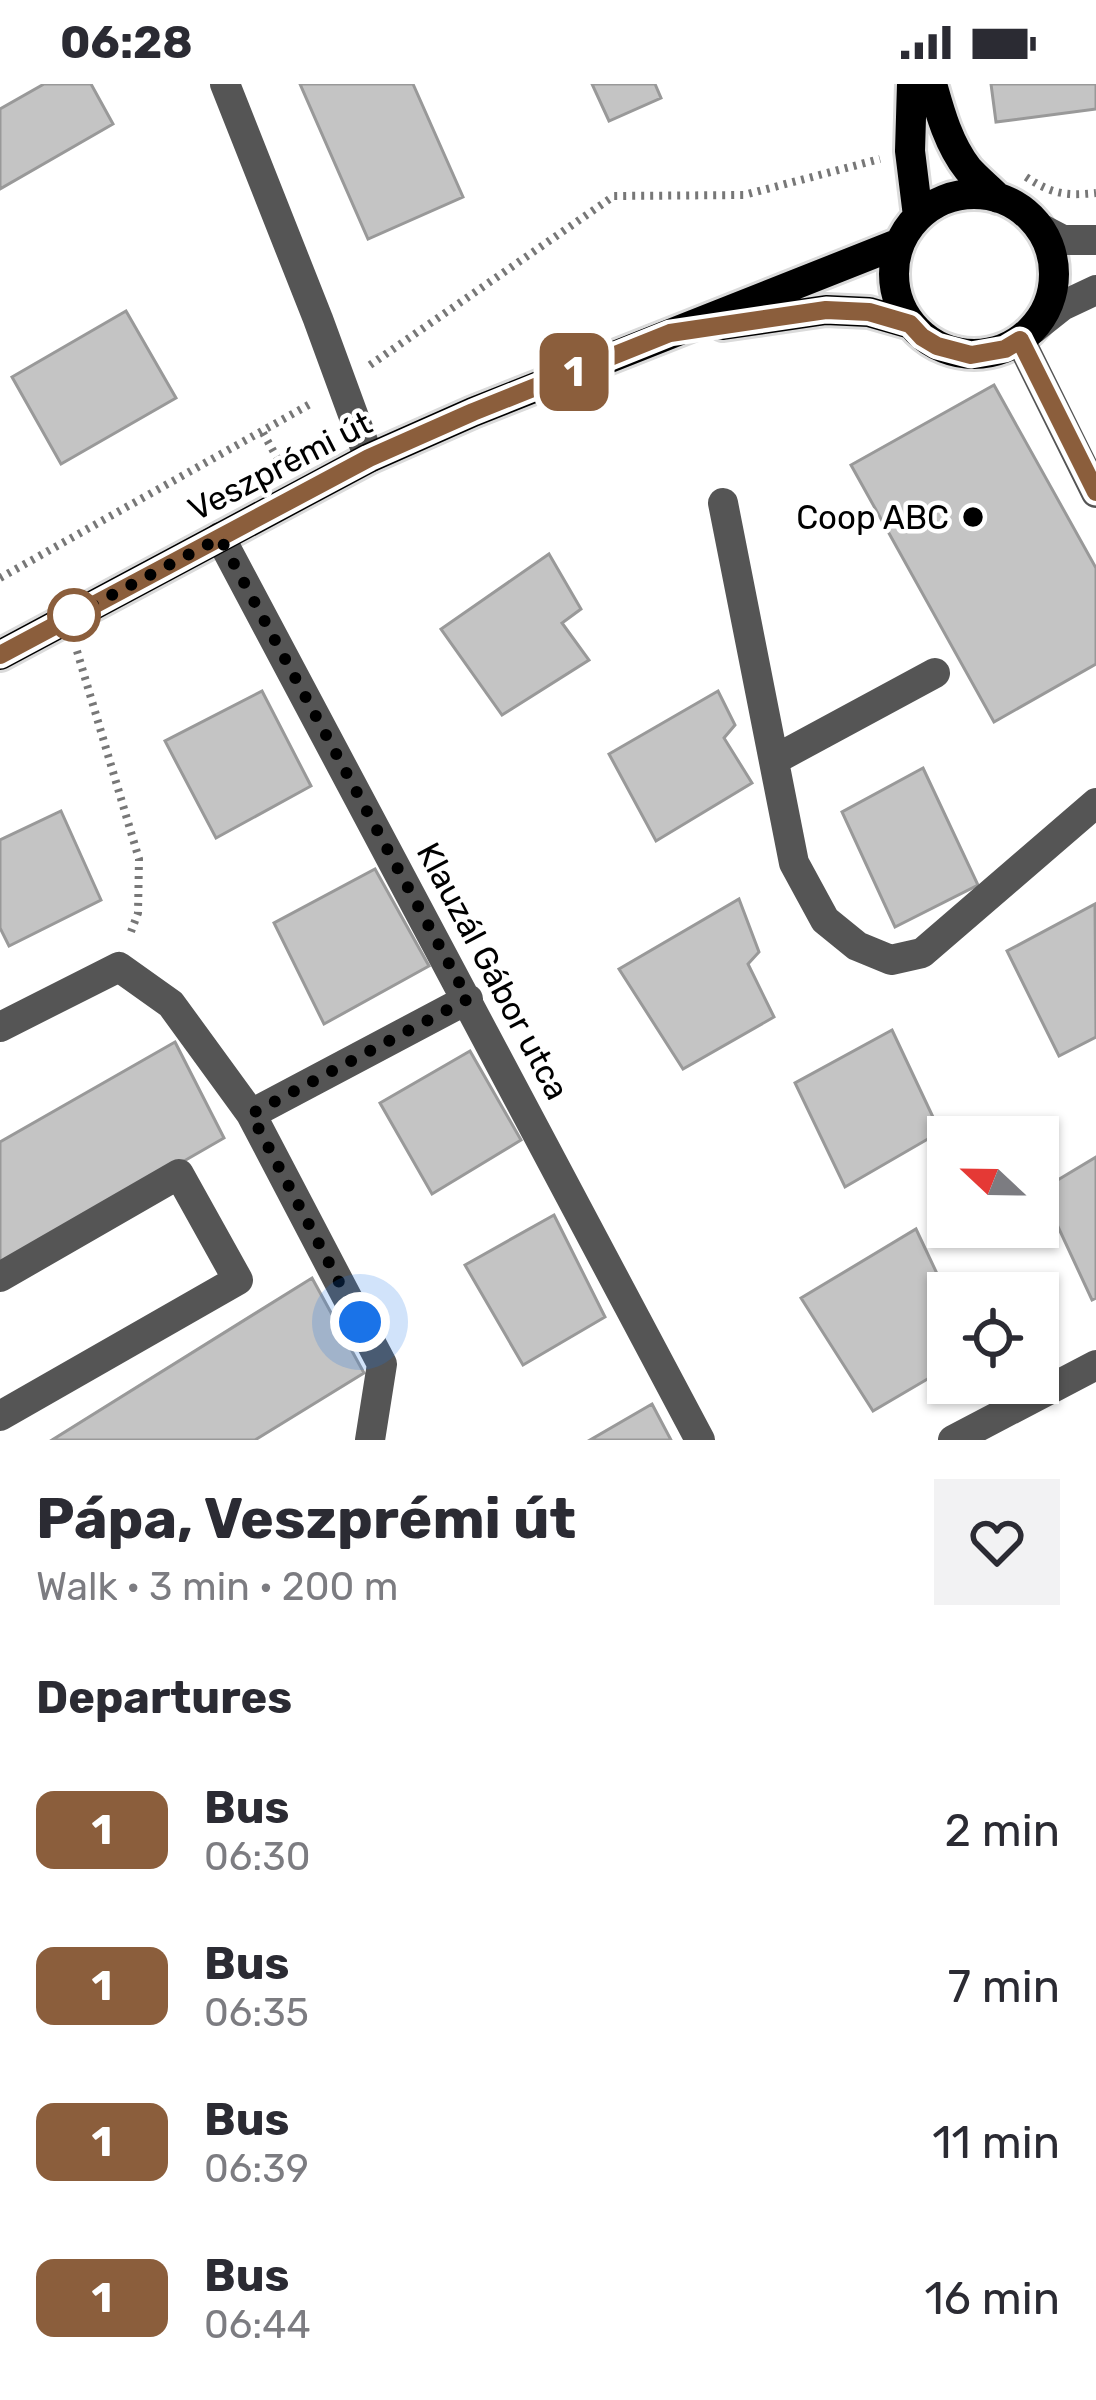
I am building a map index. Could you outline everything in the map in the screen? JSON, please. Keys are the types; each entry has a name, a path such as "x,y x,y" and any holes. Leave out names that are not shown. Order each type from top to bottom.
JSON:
{"main road":[{"path":"912,84 910,151 918,216"},
{"path":"932,84 941,117 968,168 1040,228 1054,262 1050,299 1027,334 1005,349 971,355 937,346 922,337 902,312 894,285 900,244 918,216 931,206 964,194 998,197"},
{"name":"Veszprémi út","path":"0,655 369,458 473,412 900,244"},
{"name":"Veszprémi út","path":"670,333 826,310 869,312 910,324"}],"street":[{"path":"225,84 369,458"},
{"path":"1040,228 1063,240 1096,240"},
{"path":"1096,290 1062,306 1027,334 1096,493"},
{"path":"723,503 794,863 825,920 857,946 891,960 922,953 1096,803"},
{"name":"Klauzál Gábor utca","path":"220,538 700,1440"},
{"path":"774,760 935,673"},
{"path":"0,1027 119,967 171,1004 251,1114 382,1364 370,1440"},
{"path":"251,1114 468,999"},
{"path":"0,1277 179,1174 238,1280 0,1416"},
{"path":"953,1440 1096,1365"}],"path":[{"path":"0,578 342,385 614,196 744,195 910,151"},
{"path":"1010,167 1045,189 1067,196 1096,193"},
{"path":"67,618 139,859 138,913 119,967"}],"building":[{"path":"44,84 91,84 113,124 0,189 0,109"},
{"path":"300,84 413,84 463,197 368,239"},
{"path":"592,84 655,84 661,98 609,121"},
{"path":"991,84 1096,84 1096,109 996,122"},
{"path":"126,311 176,398 61,464 12,377"},
{"name":"Coop ABC","path":"994,385 1096,568 1096,664 994,722 851,465"},
{"path":"549,554 581,609 562,623 589,660 502,715 441,629"},
{"path":"262,691 311,786 216,838 165,741"},
{"path":"718,691 735,725 724,738 752,783 656,841 609,754"},
{"path":"923,768 978,885 895,927 842,812"},
{"path":"61,811 101,900 9,946 0,928 0,840"},
{"path":"375,869 429,966 324,1024 274,923"},
{"path":"739,899 759,952 748,964 774,1017 683,1069 619,969"},
{"path":"1095,904 1096,1037 1059,1056 1007,951"},
{"path":"892,1030 932,1116 927,1116 927,1140 845,1187 795,1083"},
{"path":"175,1042 224,1138 0,1267 0,1142"},
{"path":"470,1051 521,1140 432,1194 380,1103"},
{"path":"1096,1157 1096,1298 1092,1300 1059,1229 1059,1179"},
{"path":"554,1215 605,1317 523,1365 465,1265"},
{"path":"916,1229 936,1272 927,1272 927,1379 873,1411 801,1298"},
{"path":"312,1278 364,1373 255,1440 52,1440"},
{"path":"652,1404 671,1440 590,1440"}],"bus line":[{"name":"1","path":"0,655 369,458 670,333 826,310 869,312 910,324 937,346 971,355 1005,349 1020,340 1096,492"}],"place":[{"name":"Coop ABC","path":"973,517"}],"route":[{"path":"74,615 220,538 468,999 251,1114 360,1322"}]}
